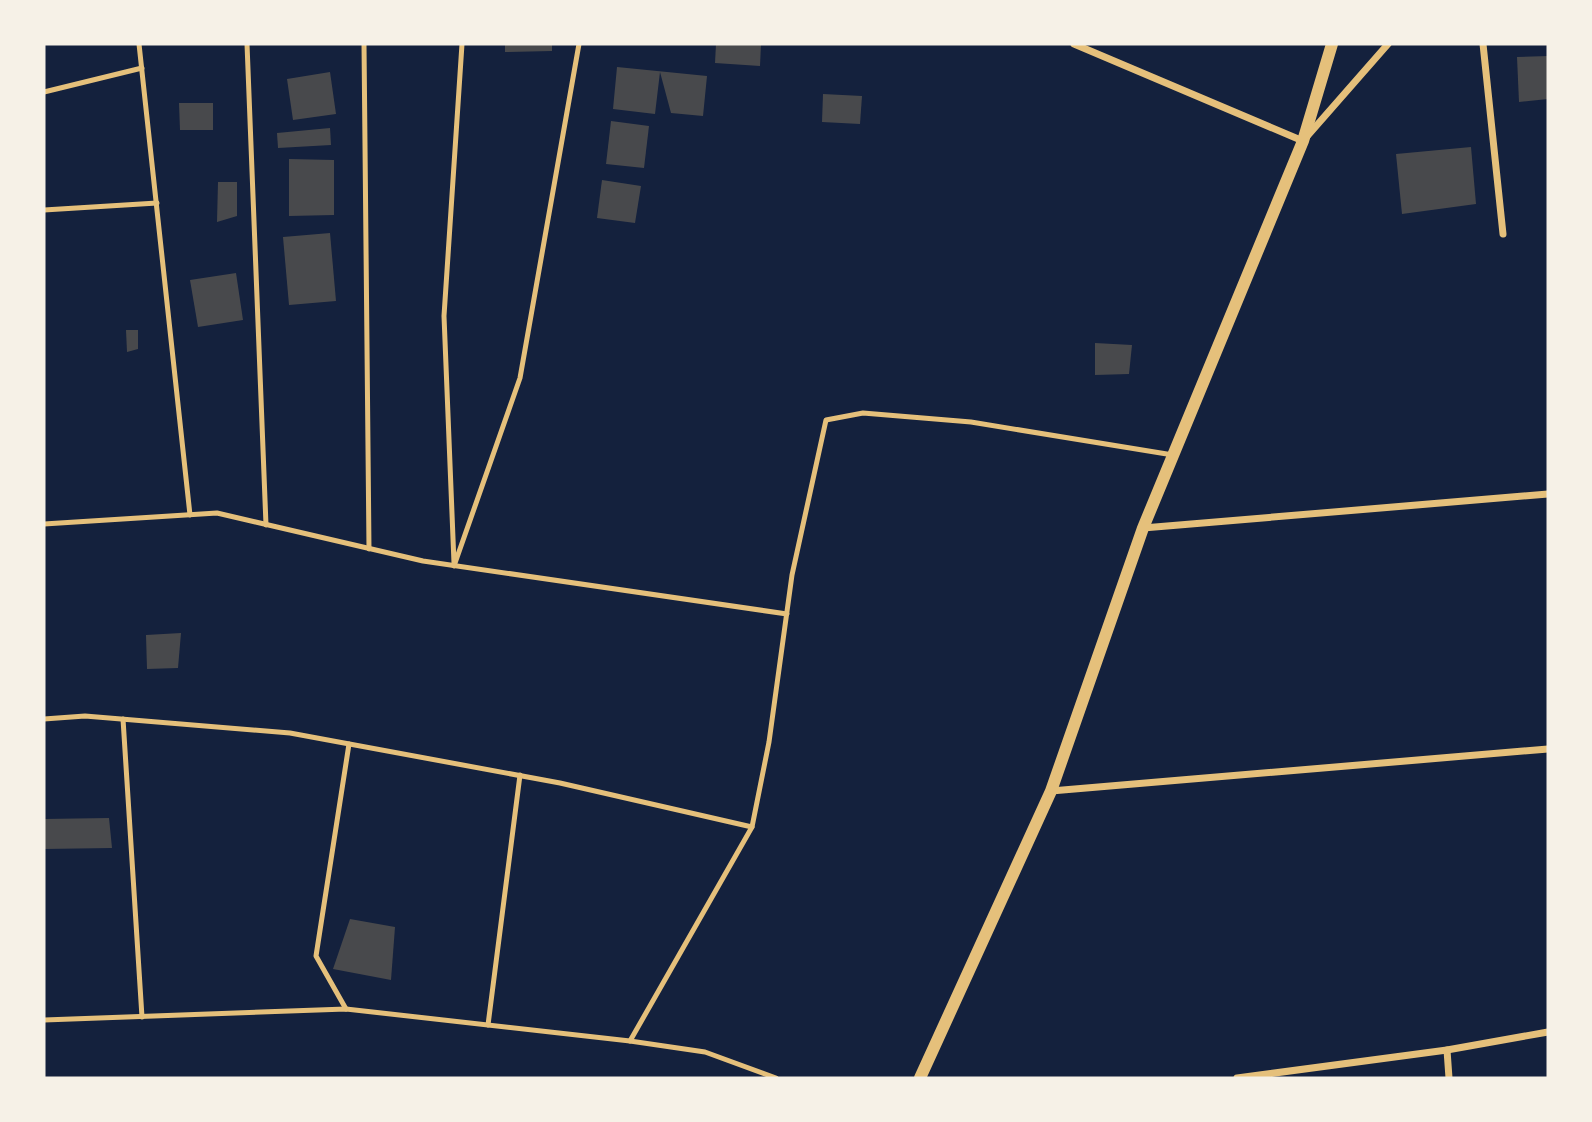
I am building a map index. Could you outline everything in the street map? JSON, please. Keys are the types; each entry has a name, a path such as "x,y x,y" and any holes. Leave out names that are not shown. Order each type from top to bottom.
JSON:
{"street":[{"path":"1074,44 1303,141"},
{"path":"920,1078 1051,791 1143,528 1303,141 1332,44"},
{"path":"1303,141 1388,44"},
{"path":"1483,44 1503,234"},
{"path":"1143,528 1548,494"},
{"path":"1051,791 1548,749"},
{"path":"1237,1078 1447,1050 1548,1032"},
{"path":"1447,1050 1449,1078"}],"lane":[{"path":"139,44 190,515"},
{"path":"247,44 266,525"},
{"path":"364,44 369,549"},
{"path":"454,566 444,316 462,44"},
{"path":"454,566 520,378 579,44"},
{"path":"44,92 142,68"},
{"path":"44,210 157,203"},
{"path":"630,1041 752,827 769,742 792,575 826,420 863,413 971,422 1173,455"},
{"path":"44,524 217,513 454,566 787,614"},
{"path":"44,719 85,716 290,733 520,775 752,827"},
{"path":"123,719 142,1017"},
{"path":"346,1009 316,956 349,744"},
{"path":"488,1025 520,775"},
{"path":"44,1020 346,1009 705,1052 776,1078"}],"building":[{"path":"505,44 552,44 552,51 505,52"},
{"path":"716,44 761,44 760,66 715,63"},
{"path":"1548,56 1548,99 1519,102 1517,57"},
{"path":"617,67 707,76 703,116 671,113 660,72 655,114 613,109"},
{"path":"330,72 336,114 293,120 287,79"},
{"path":"823,94 862,96 860,124 822,122"},
{"path":"179,103 213,103 213,130 180,130"},
{"path":"611,121 649,126 644,168 606,164"},
{"path":"330,128 331,145 278,148 277,133"},
{"path":"1471,147 1476,204 1402,214 1396,154"},
{"path":"289,159 334,160 334,215 289,216"},
{"path":"602,180 641,186 635,223 597,218"},
{"path":"218,182 237,182 237,216 217,222"},
{"path":"330,233 336,301 289,305 283,237"},
{"path":"236,273 243,320 198,327 190,280"},
{"path":"126,330 138,330 138,349 127,352"},
{"path":"1095,343 1132,345 1129,374 1095,375"},
{"path":"181,633 178,668 147,669 146,635"},
{"path":"109,818 112,848 44,849 44,819"},
{"path":"350,919 395,927 391,980 333,969"}]}
